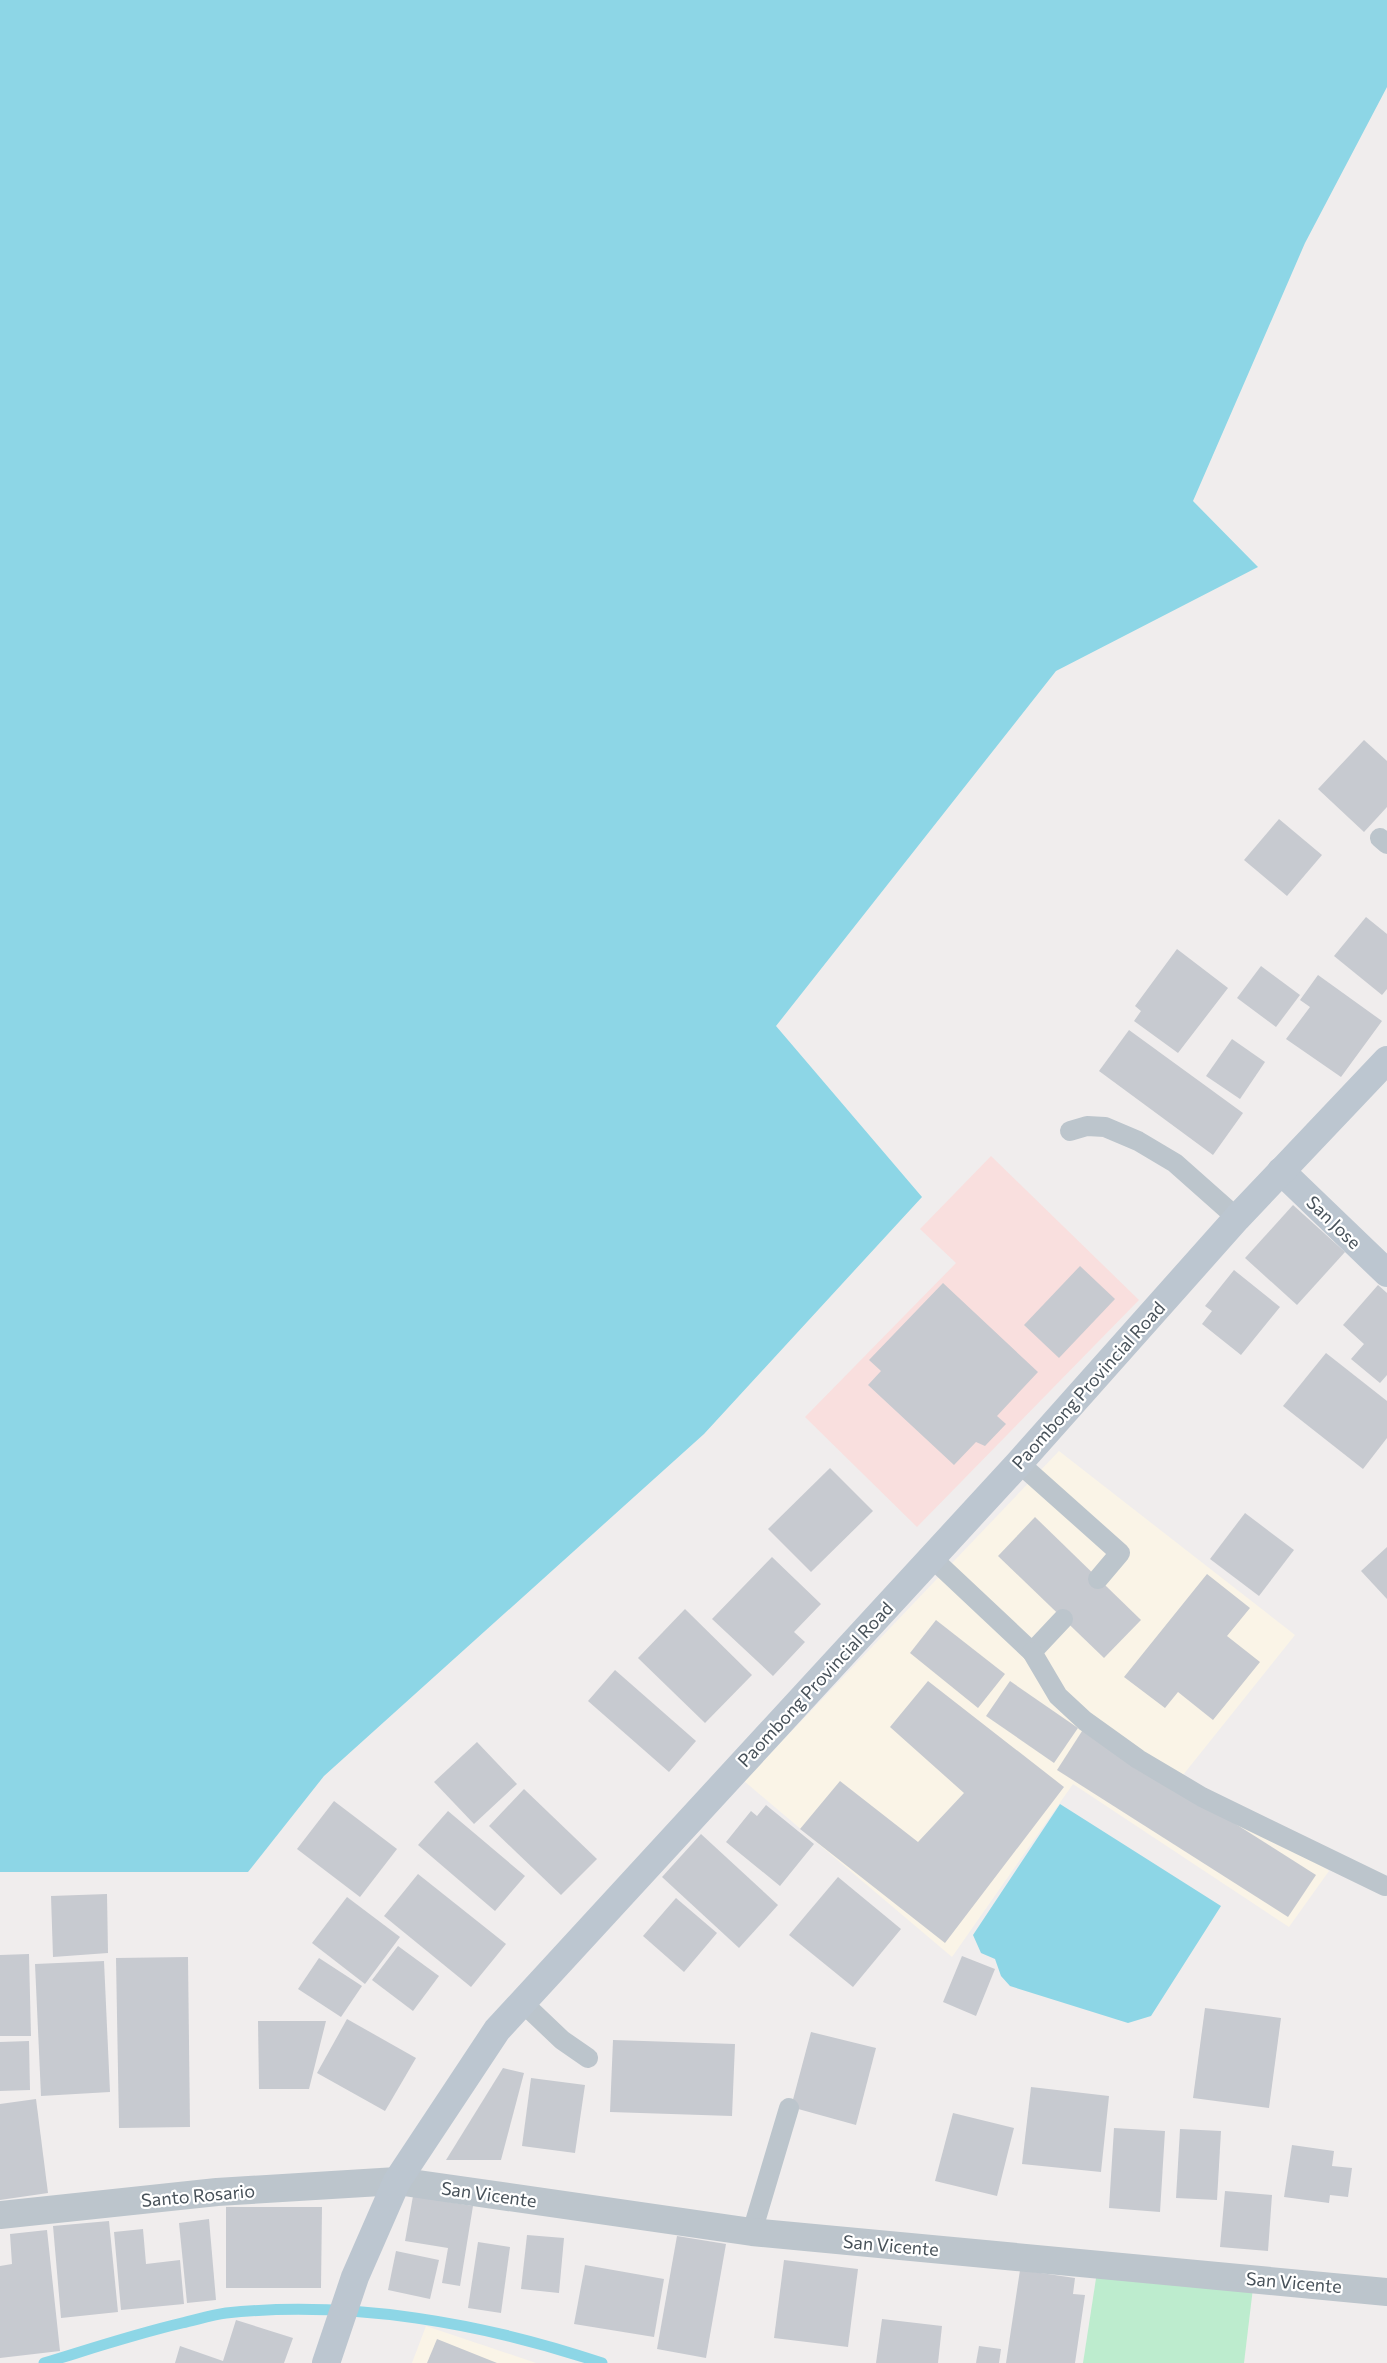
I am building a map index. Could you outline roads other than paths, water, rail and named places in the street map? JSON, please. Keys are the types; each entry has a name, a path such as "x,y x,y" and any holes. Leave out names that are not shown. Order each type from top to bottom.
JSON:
{"main road":[{"name":"Paombong Provincial Road","path":"329,2353 354,2277 397,2181 496,2030 1019,1463 1237,1218 1387,1060"},
{"name":"San Jose","path":"1281,1171 1387,1273"}],"street":[{"name":"Santo Rosario","path":"0,2215 217,2192 397,2181"},
{"name":"San Vicente","path":"397,2181 752,2232 1387,2292"}],"lane":[{"path":"1070,1131 1087,1126 1105,1127 1138,1141 1175,1163 1237,1218"},
{"path":"1019,1463 1120,1553 1098,1579"},
{"path":"932,1558 1032,1652 1058,1696 1085,1722 1138,1759 1202,1797 1385,1886"},
{"path":"1032,1652 1063,1619"},
{"path":"522,2002 562,2040 588,2058"},
{"path":"752,2232 789,2108"}],"water":[{"path":"0,0 1387,0 1387,87 1305,243 1193,501 1258,567 1056,671 776,1026 922,1197 704,1434 324,1776 248,1872 0,1872"},
{"path":"1060,1804 1221,1906 1151,2016 1128,2023 1010,1986 1001,1976 995,1959 981,1953 973,1935"}],"waterway":[{"path":"44,2363 147,2332 220,2314 273,2310 321,2310 417,2318 511,2336 602,2363"}]}
